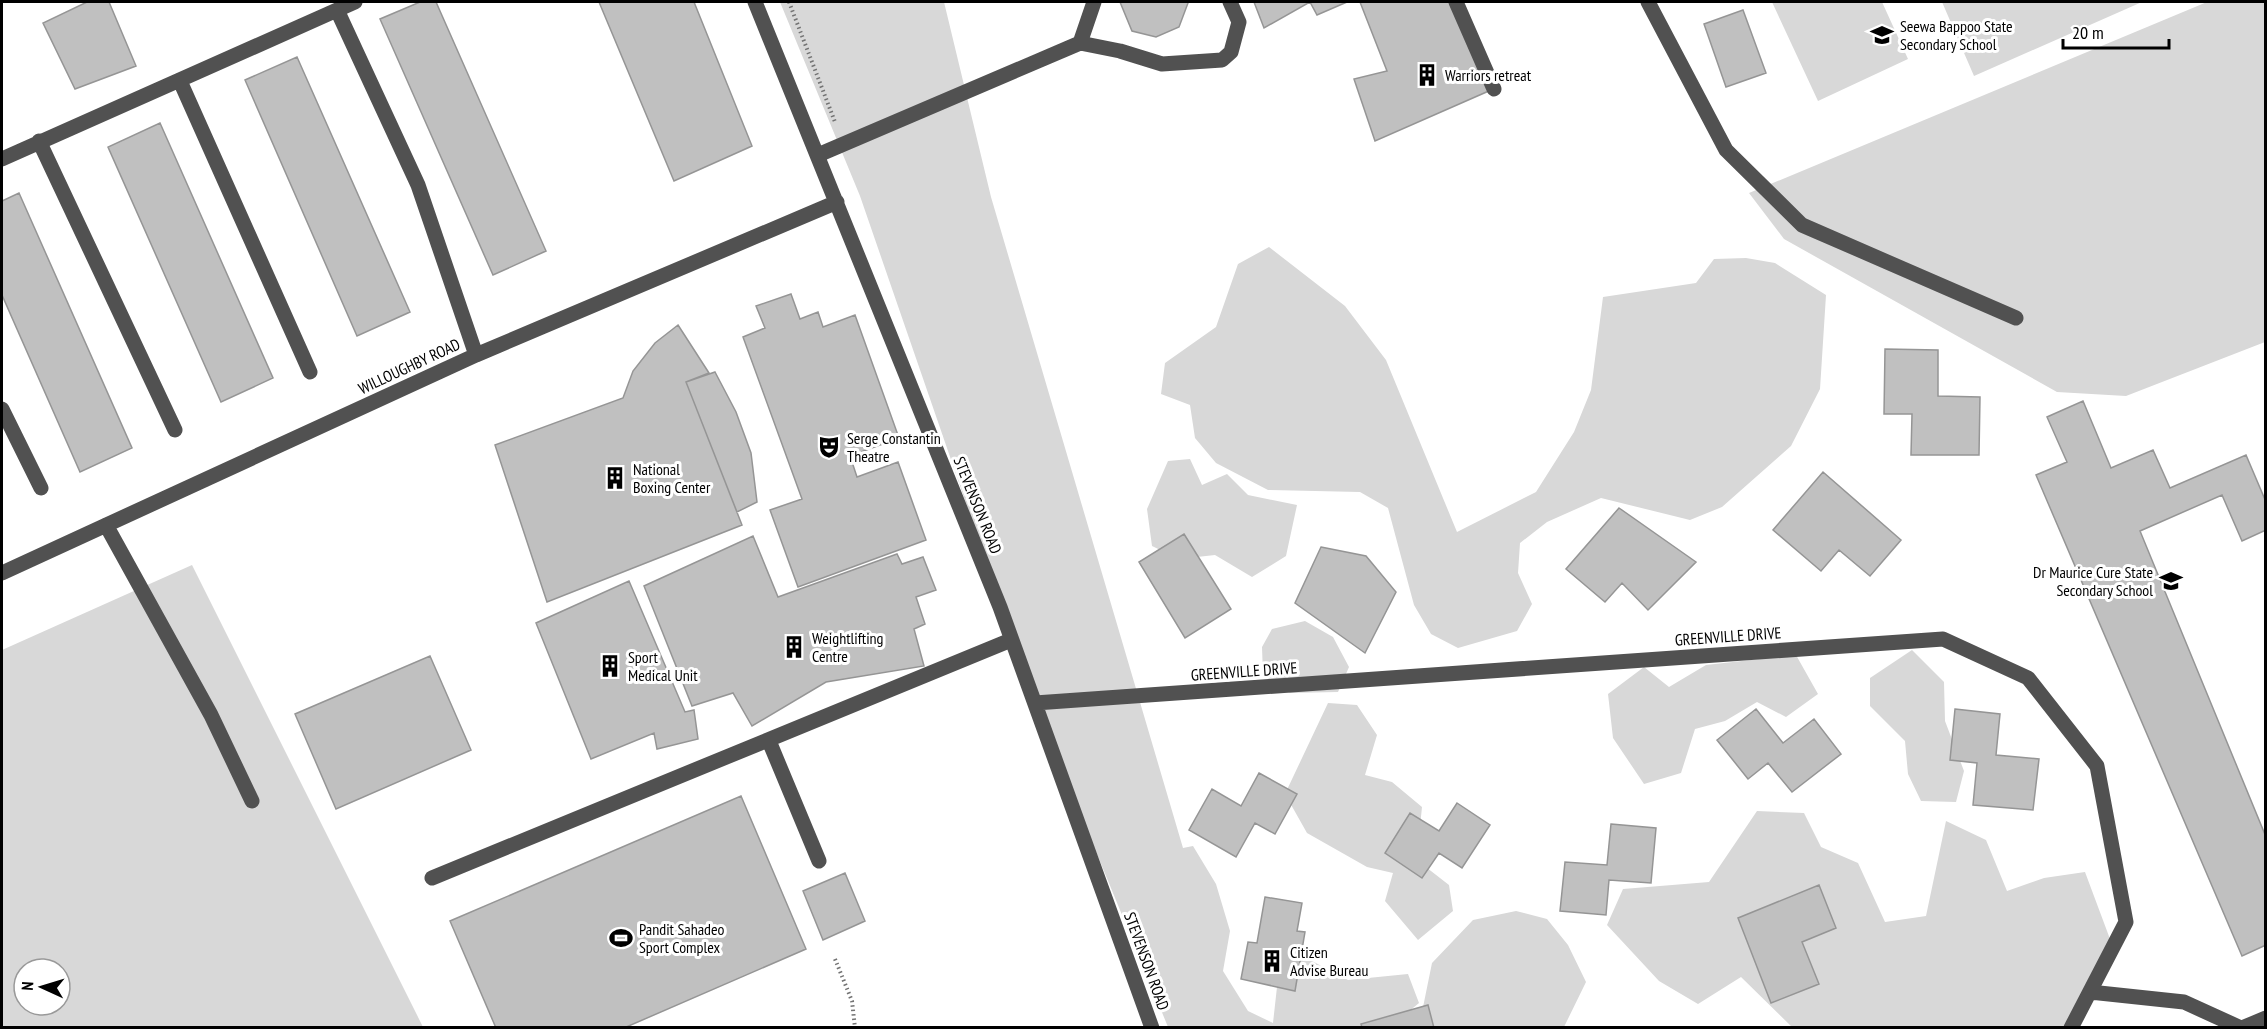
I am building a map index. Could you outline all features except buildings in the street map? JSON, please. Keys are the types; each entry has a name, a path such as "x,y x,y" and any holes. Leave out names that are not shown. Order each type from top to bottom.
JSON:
{"street":[{"path":"2,159 355,2"},
{"name":"STEVENSON ROAD","path":"755,2 1000,607 1152,1028"},
{"path":"1080,43 1094,2"},
{"path":"818,155 1080,43 1119,51 1162,64 1222,60 1231,52 1239,22 1230,2"},
{"path":"1456,2 1494,89"},
{"path":"1648,2 1726,150 1802,225 2016,318"},
{"path":"337,10 418,185 476,355"},
{"path":"180,81 310,372"},
{"path":"39,141 175,430"},
{"name":"WILLOUGHBY ROAD","path":"2,573 476,355 837,202"},
{"path":"2,409 41,488"},
{"path":"106,525 211,715 252,801"},
{"name":"GREENVILLE DRIVE","path":"1035,704 1943,639 2028,678 2097,766 2126,922 2071,1028"},
{"path":"432,878 1011,640"},
{"path":"770,741 819,861"},
{"path":"2090,992 2184,1002 2241,1028 2265,1018"}],"path":[{"path":"789,2 833,118"},
{"path":"835,959 852,1001 855,1028"}],"shaded area":[{"path":"780,2 944,2 991,197 1183,848 1193,846 1216,884 1230,931 1223,971 1248,1011 1273,1023 1277,987 1290,954 1314,962 1348,980 1408,974 1419,1003 1390,1027 1168,1027 1035,703 860,196"},
{"path":"1772,2 1882,2 1908,59 1818,101"},
{"path":"1942,2 2142,2 1974,76"},
{"path":"2207,2 2265,2 2265,342 2126,396 2057,392 1784,239 1749,193"},
{"path":"1269,247 1345,306 1386,360 1457,532 1536,492 1574,432 1591,390 1603,297 1696,283 1714,259 1746,258 1775,263 1826,295 1820,389 1791,446 1722,507 1690,520 1601,498 1547,522 1520,543 1518,573 1532,604 1517,631 1458,648 1431,634 1414,605 1388,508 1360,492 1268,490 1216,463 1195,438 1190,405 1161,394 1165,363 1216,327 1238,264"},
{"path":"1190,459 1202,485 1227,474 1248,495 1297,505 1286,556 1252,577 1215,555 1179,559 1152,546 1147,509 1168,461"},
{"path":"192,565 423,1027 2,1027 2,650"},
{"path":"1305,621 1333,637 1349,667 1338,692 1290,693 1263,675 1262,647 1272,629"},
{"path":"1912,650 1944,682 1945,721 1964,771 1956,802 1921,801 1908,774 1905,741 1870,706 1870,678"},
{"path":"1796,655 1818,694 1786,717 1757,702 1725,721 1695,729 1681,773 1644,784 1613,738 1608,694 1644,667 1669,687 1706,665"},
{"path":"1328,703 1357,705 1377,735 1365,775 1392,782 1422,807 1419,836 1413,857 1449,885 1453,911 1418,940 1385,901 1393,873 1367,867 1307,833 1285,794"},
{"path":"1757,811 1804,813 1821,847 1858,863 1885,922 1926,916 1946,821 1986,840 2007,891 2044,878 2085,872 2110,939 2068,1027 1793,1028 1741,977 1698,1004 1659,981 1607,925 1623,889 1709,882"},
{"path":"1516,911 1547,919 1568,945 1586,982 1564,1027 1422,1028 1421,1017 1432,963 1473,920"}],"place":[{"name":"Seewa Bappoo State Secondary School","path":"1882,35"},
{"name":"Warriors retreat","path":"1427,75"},
{"name":"Serge Constantin Theatre","path":"829,447"},
{"name":"National Boxing Center","path":"615,478"},
{"name":"Dr Maurice Cure State Secondary School","path":"2171,581"},
{"name":"Weightlifting Centre","path":"794,647"},
{"name":"Sport Medical Unit","path":"610,666"},
{"name":"Pandit Sahadeo Sport Complex","path":"621,938"},
{"name":"Citizen Advise Bureau","path":"1272,961"}]}
